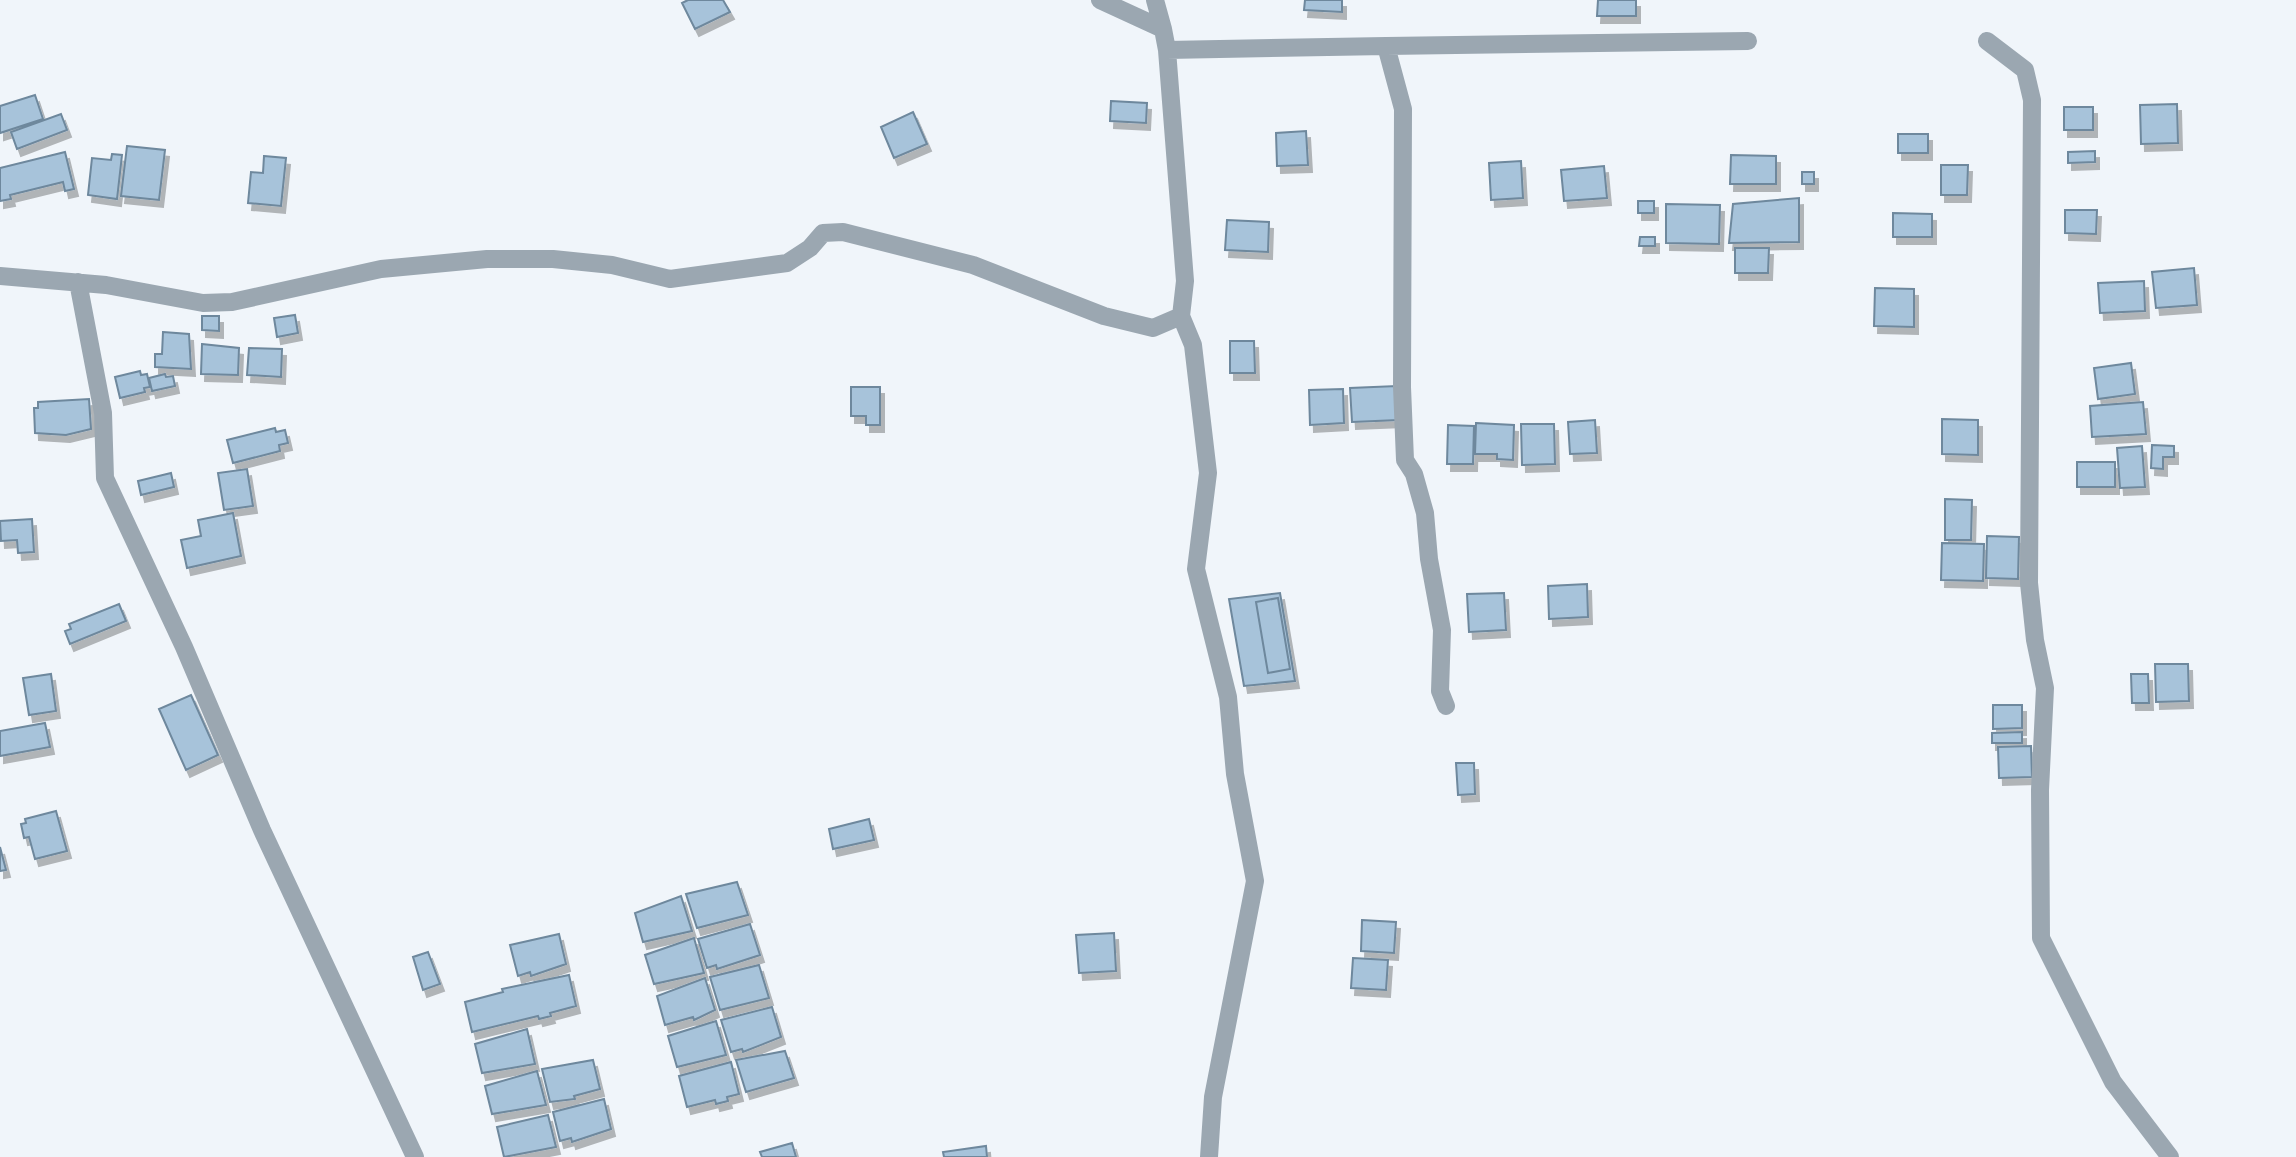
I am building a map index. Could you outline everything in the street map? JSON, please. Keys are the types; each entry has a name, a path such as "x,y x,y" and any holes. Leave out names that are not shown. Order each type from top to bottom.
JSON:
{"street":[{"path":"1100,0 1163,29"},
{"path":"1155,0 1167,50 1185,281 1181,316 1193,345 1208,473 1196,569 1228,697 1235,774 1255,881 1213,1097 1209,1157"},
{"path":"1167,50 1748,41"},
{"path":"1987,41 2025,70 2032,100 2029,583 2035,640 2045,688 2040,790 2041,938 2113,1082 2170,1157"},
{"path":"1386,46 1403,109 1402,387 1405,460 1414,474 1425,513 1429,559 1442,630 1440,691 1446,706"},
{"path":"0,276 78,282 203,303 232,302 381,269 487,259 553,259 612,265 670,279 787,263 810,248 823,233 843,232 973,265 1104,316 1153,328 1181,316"},
{"path":"78,282 103,413 105,478 184,647 262,830 415,1157"}],"building":[{"path":"688,0 723,0 730,12 695,29 682,3"},
{"path":"1305,0 1342,0 1342,12 1304,10"},
{"path":"1598,0 1636,0 1636,16 1597,16"},
{"path":"35,95 43,119 0,133 0,106"},
{"path":"1111,101 1147,103 1146,123 1110,121"},
{"path":"2177,104 2178,143 2141,144 2140,105"},
{"path":"2064,107 2093,107 2093,130 2064,130"},
{"path":"913,112 927,144 894,158 881,127"},
{"path":"61,114 67,130 17,149 11,132"},
{"path":"1306,131 1308,165 1277,166 1276,133"},
{"path":"1898,134 1928,134 1928,153 1898,153"},
{"path":"127,146 165,150 159,200 121,196"},
{"path":"2095,151 2095,162 2068,163 2068,152"},
{"path":"65,152 74,189 65,191 63,182 10,195 11,199 0,201 0,168"},
{"path":"112,154 122,155 117,199 88,195 92,158 111,160"},
{"path":"1731,155 1776,156 1776,184 1730,184"},
{"path":"264,156 286,158 281,206 248,203 251,172 263,173"},
{"path":"1521,161 1523,198 1491,200 1489,163"},
{"path":"1941,165 1968,165 1967,195 1941,195"},
{"path":"1604,166 1607,198 1564,201 1561,170"},
{"path":"1802,172 1814,172 1814,184 1802,184"},
{"path":"1799,198 1799,242 1729,243 1733,204"},
{"path":"1638,201 1654,201 1654,213 1638,213"},
{"path":"1666,204 1720,205 1719,244 1666,243"},
{"path":"2065,210 2097,210 2096,234 2065,233"},
{"path":"1893,213 1932,214 1932,237 1893,237"},
{"path":"1227,220 1269,222 1268,252 1225,250"},
{"path":"1640,237 1655,237 1655,246 1639,246"},
{"path":"1735,248 1769,248 1768,273 1735,273"},
{"path":"2194,268 2197,305 2156,308 2152,272"},
{"path":"2144,281 2145,311 2100,313 2098,283"},
{"path":"1875,288 1914,289 1914,327 1874,326"},
{"path":"295,315 298,333 277,337 274,318"},
{"path":"202,316 219,316 219,331 202,330"},
{"path":"163,332 189,334 191,369 155,367 155,354 162,354"},
{"path":"1230,341 1254,341 1255,373 1230,373"},
{"path":"202,344 239,348 238,375 201,374"},
{"path":"249,348 282,349 281,377 247,375"},
{"path":"2131,363 2135,394 2098,399 2094,368"},
{"path":"140,371 141,375 147,374 150,387 144,388 145,392 120,398 115,377"},
{"path":"165,374 166,377 173,376 175,386 152,391 149,378"},
{"path":"1397,386 1399,420 1352,422 1350,388"},
{"path":"851,387 880,387 880,425 866,425 866,416 851,416"},
{"path":"1343,389 1344,423 1310,425 1309,390"},
{"path":"89,399 91,429 66,435 35,433 34,408 38,408 38,402"},
{"path":"2143,402 2146,434 2092,437 2090,406"},
{"path":"1942,419 1978,420 1978,455 1942,454"},
{"path":"1595,420 1597,453 1570,454 1568,422"},
{"path":"1476,423 1514,425 1513,460 1497,459 1497,454 1475,454"},
{"path":"1521,424 1554,424 1555,464 1522,465"},
{"path":"1448,425 1474,426 1473,464 1447,464"},
{"path":"275,428 276,432 285,430 288,443 279,445 280,451 233,463 227,440"},
{"path":"2152,445 2174,446 2174,457 2163,457 2163,469 2151,468"},
{"path":"2142,446 2145,487 2120,488 2117,448"},
{"path":"2077,462 2115,462 2115,487 2077,487"},
{"path":"247,469 253,506 224,510 218,473"},
{"path":"171,473 174,487 141,495 138,481"},
{"path":"1945,499 1972,500 1971,540 1945,540"},
{"path":"233,513 241,556 187,568 181,540 201,536 198,520"},
{"path":"32,519 34,552 18,553 17,540 1,541 0,521"},
{"path":"1987,536 2019,537 2018,579 1986,578"},
{"path":"1942,543 1984,544 1983,581 1941,580"},
{"path":"1587,584 1588,617 1549,619 1548,586"},
{"path":"1280,593 1295,681 1244,686 1229,599"},
{"path":"1504,593 1506,630 1469,632 1467,594"},
{"path":"1278,598 1290,669 1268,673 1256,602"},
{"path":"119,604 126,621 70,644 65,631 71,629 69,624"},
{"path":"2155,664 2188,664 2189,701 2156,702"},
{"path":"51,674 56,711 29,715 23,678"},
{"path":"2131,674 2148,674 2149,703 2132,703"},
{"path":"191,695 218,755 186,770 159,709"},
{"path":"1993,705 2022,705 2022,728 1993,729"},
{"path":"45,723 50,747 0,756 0,731"},
{"path":"2022,732 2022,743 1992,743 1992,733"},
{"path":"2031,746 2032,777 1999,778 1998,747"},
{"path":"1456,763 1474,763 1475,794 1458,795"},
{"path":"56,811 67,851 35,859 29,837 24,838 21,824 26,823 25,819"},
{"path":"869,819 874,840 833,849 829,829"},
{"path":"0,847 6,870 0,871"},
{"path":"737,882 748,915 697,928 686,894"},
{"path":"681,896 692,931 643,942 635,913"},
{"path":"1362,920 1396,922 1394,953 1361,951"},
{"path":"750,924 760,955 717,969 716,965 707,968 698,939"},
{"path":"1114,933 1116,971 1079,973 1076,935"},
{"path":"559,934 566,964 531,976 530,972 518,976 510,945"},
{"path":"694,938 704,973 654,984 645,955"},
{"path":"428,952 440,984 423,990 413,957"},
{"path":"1353,958 1388,960 1386,990 1351,988"},
{"path":"759,965 769,998 720,1010 710,977"},
{"path":"569,975 576,1006 539,1019 538,1016 472,1032 465,1002 503,992 502,989"},
{"path":"705,978 715,1010 694,1020 693,1017 665,1025 657,996"},
{"path":"772,1007 781,1037 743,1052 742,1049 731,1052 721,1020"},
{"path":"716,1021 726,1055 677,1067 668,1036"},
{"path":"527,1029 535,1064 482,1073 475,1044"},
{"path":"785,1051 794,1078 746,1092 736,1060"},
{"path":"593,1060 600,1089 574,1096 575,1099 550,1102 542,1069"},
{"path":"731,1062 739,1094 716,1104 715,1100 687,1107 679,1076"},
{"path":"537,1071 546,1105 492,1114 485,1086"},
{"path":"604,1099 611,1129 572,1142 571,1138 560,1141 553,1112"},
{"path":"548,1115 556,1147 504,1157 497,1127"},
{"path":"792,1143 796,1157 762,1157 760,1152"},
{"path":"986,1146 987,1157 944,1157 943,1152"}]}
